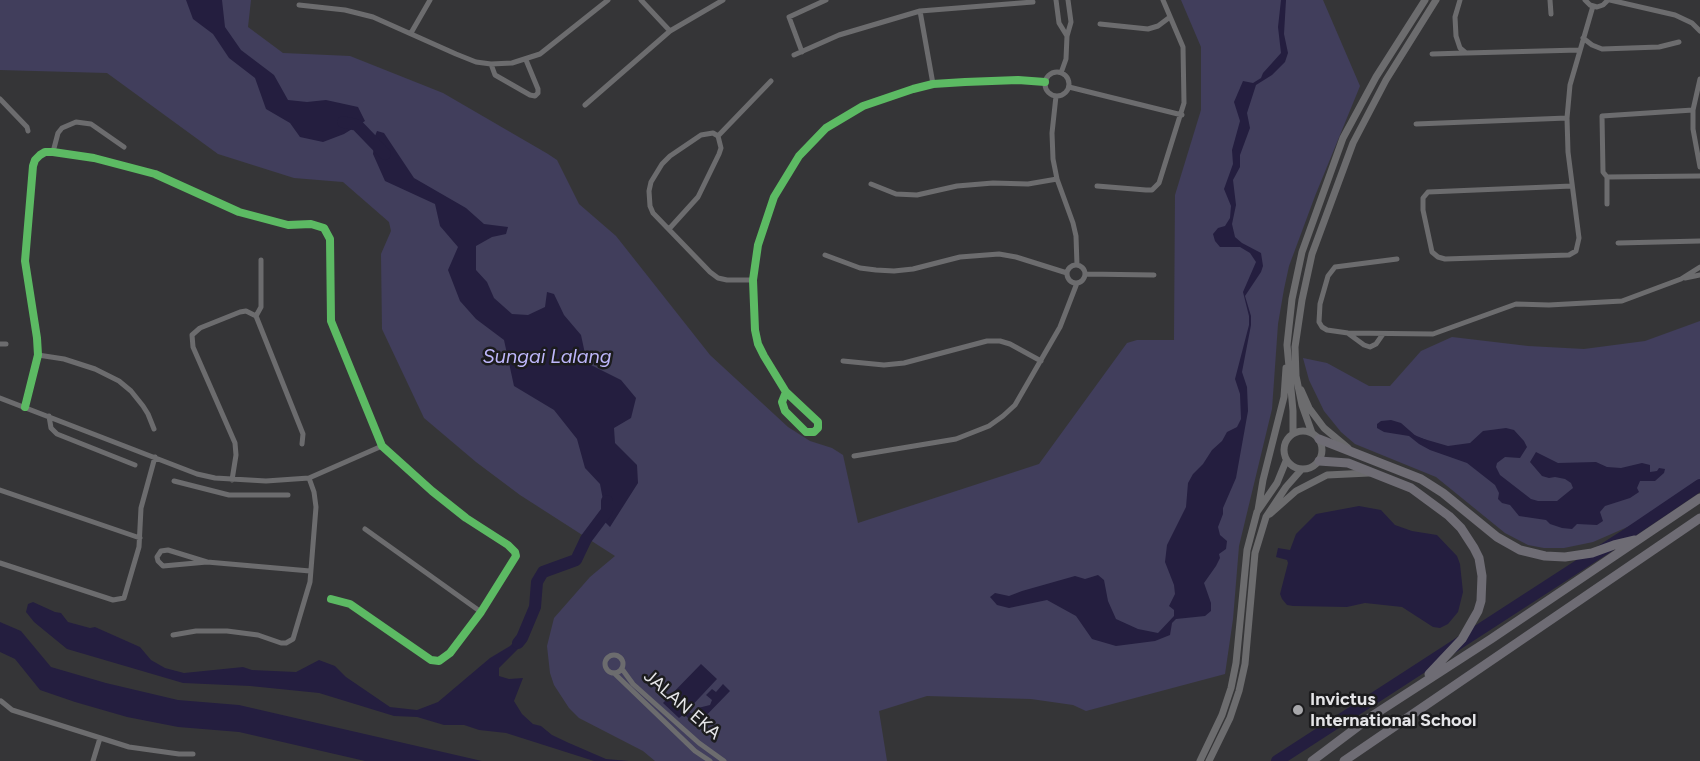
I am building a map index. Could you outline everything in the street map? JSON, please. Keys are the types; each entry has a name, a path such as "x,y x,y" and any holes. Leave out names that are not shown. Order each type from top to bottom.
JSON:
{"highway":[{"path":"1316,436 1432,485 1497,537 1520,550 1545,556 1565,556 1592,553 1614,544 1638,540"},
{"path":"1319,461 1348,463 1411,488 1449,516 1469,538 1481,567 1481,601 1473,622 1454,648 1417,687"},
{"path":"1312,761 1372,716 1700,498"},
{"path":"1344,761 1700,518"}],"street":[{"path":"411,33 430,0"},
{"path":"299,5 364,14 476,62 491,64 526,60 540,54 608,0"},
{"path":"641,0 670,32"},
{"path":"585,105 670,32 723,0"},
{"path":"802,52 789,17 826,0"},
{"path":"1056,0 1059,23 1067,36"},
{"path":"1061,73 1066,60 1067,36 1071,22 1068,0"},
{"path":"1096,186 1146,190 1156,187 1159,183 1185,103 1183,47 1163,0"},
{"path":"1200,761 1222,716 1231,688 1236,663 1247,550 1284,397 1292,299 1302,252 1343,138 1376,77 1425,0"},
{"path":"1316,436 1303,431 1293,434 1284,445 1283,453 1286,461 1292,467 1301,470 1308,469 1319,461 1322,454 1322,447 1302,405 1296,376 1295,347 1312,254 1353,143 1386,80 1436,0"},
{"path":"1460,0 1455,17 1455,29 1460,48 1466,53"},
{"path":"1550,0 1551,14"},
{"path":"1585,0 1593,6 1600,6 1609,0 1675,15 1692,23 1700,31"},
{"path":"794,55 839,35 920,11 1033,2"},
{"path":"1572,186 1428,192 1423,198 1423,210 1430,247 1441,259 1569,255 1578,248 1579,238 1572,186 1567,117 1570,85 1593,6"},
{"path":"920,11 933,84"},
{"path":"1100,24 1148,29 1158,26 1170,17"},
{"path":"1583,38 1602,49 1659,47 1679,42"},
{"path":"1432,54 1579,50"},
{"path":"491,64 496,75 535,96 538,89 526,60"},
{"path":"1061,73 1068,79 1068,87 1064,94 1056,96 1047,91 1045,82 1051,74 1061,73"},
{"path":"1700,79 1693,110 1693,129 1700,167"},
{"path":"786,392 782,402 785,411 806,432 816,430 818,424 816,419 786,392 758,344 755,330 753,280 758,245 774,197 806,148 826,128 863,106 933,84 996,80 1045,82"},
{"path":"718,136 771,81"},
{"path":"1068,87 1182,115"},
{"path":"1056,96 1052,133 1053,159 1076,236 1077,265"},
{"path":"0,99 27,126 28,131"},
{"path":"1607,204 1602,116 1693,110"},
{"path":"1416,124 1567,117"},
{"path":"53,152 58,133 62,128 76,122 91,124 123,147"},
{"path":"669,229 698,197 719,154 721,148 718,136 713,133 701,135 670,156 656,172 649,191 650,206 653,213 710,272 718,278 737,281 753,280"},
{"path":"25,407 38,355 25,261 27,225 34,160 45,152 94,158 155,174 239,212 296,226 318,225 324,228 330,239 331,321 382,446 432,491 515,552 515,560 481,612 442,660 431,660 350,604 331,599"},
{"path":"1607,177 1700,176"},
{"path":"871,184 896,194 917,195 957,186 993,183 1028,184 1058,178"},
{"path":"1618,243 1700,241"},
{"path":"825,255 860,267 894,271 927,266 960,257 999,254 1067,273"},
{"path":"1396,259 1340,265 1331,271 1320,304 1319,322 1327,330 1348,333 1440,333 1516,303 1549,305 1622,301 1681,279 1700,275"},
{"path":"256,316 261,307 261,260"},
{"path":"854,456 956,439 989,426 1004,416 1015,405 1041,362 1060,327 1077,283 1083,280 1085,274 1082,267 1077,265 1070,267 1067,273 1069,279 1077,283"},
{"path":"1681,279 1700,267"},
{"path":"1085,274 1154,275"},
{"path":"232,480 236,455 235,443 193,347 192,335 200,328 240,312 251,312 256,316 303,434 302,444"},
{"path":"1348,333 1370,347 1376,344 1383,334"},
{"path":"843,361 884,365 904,363 975,343 994,341 1010,344 1041,362"},
{"path":"1287,345 1293,434"},
{"path":"38,355 64,359 95,369 119,381 143,406 154,429"},
{"path":"1296,376 1309,408 1324,428 1359,456"},
{"path":"0,398 197,474 232,480 266,481 309,478 382,446"},
{"path":"49,416 51,428 57,434 135,465"},
{"path":"109,454 113,441"},
{"path":"0,563 107,598 118,600 124,598 141,538 141,508 155,457"},
{"path":"1257,512 1277,483 1286,461"},
{"path":"1209,761 1230,718 1239,691 1245,664 1255,553 1266,517 1286,487 1301,470"},
{"path":"1266,517 1296,491 1327,475 1372,473"},
{"path":"194,487 197,474"},
{"path":"173,635 196,631 227,630 258,635 281,643 290,642 296,636 309,592 316,507 309,478"},
{"path":"174,481 229,495 288,495"},
{"path":"266,481 266,496"},
{"path":"0,490 141,538"},
{"path":"365,530 481,612"},
{"path":"207,562 168,550 161,551 157,557 162,566 207,562 310,571"},
{"name":"JALAN EKA","path":"710,761 695,751 614,673 605,668 605,660 610,655 617,655 622,659 622,669 633,684 699,743 724,761"},
{"name":"JALAN EKA","path":"614,673 622,669"},
{"path":"1,701 12,710 129,747 193,754"},
{"path":"93,761 100,738"}],"shaded area":[{"path":"0,0 251,0 248,27 283,53 350,56 443,93 548,154 557,160 579,204 616,236 710,355 788,427 810,441 832,448 843,455 858,523 1039,464 1127,343 1137,340 1174,340 1175,195 1201,110 1201,47 1181,0 1323,0 1360,86 1289,266 1278,324 1272,409 1239,546 1233,619 1225,674 1086,711 1073,705 1031,699 927,696 879,711 887,761 655,761 643,751 579,718 569,708 554,685 550,673 547,646 554,618 590,577 615,556 520,495 424,418 382,329 381,254 391,231 389,222 343,182 294,178 218,154 107,73 0,70"},
{"path":"1700,321 1700,479 1632,525 1593,542 1564,548 1528,545 1505,533 1436,477 1355,444 1341,432 1324,411 1309,380 1303,358 1327,363 1369,386 1390,386 1421,351 1452,337 1528,346 1584,349 1645,341"}],"water":[{"path":"186,0 222,0 225,27 241,50 274,75 288,100 307,102 326,100 358,107 365,121 344,134 323,142 300,137 290,123 266,109 255,78 229,58 213,34 193,19"},
{"path":"1281,0 1286,0 1284,34 1288,53 1285,62 1272,75 1256,85 1247,113 1250,128 1240,155 1240,167 1233,180 1236,205 1232,224 1235,237 1261,253 1263,266 1245,296 1251,316 1242,372 1247,387 1248,411 1236,478 1223,508 1218,527 1220,535 1227,541 1226,549 1219,554 1220,558 1216,566 1204,583 1211,603 1211,611 1205,616 1176,619 1172,623 1170,635 1155,641 1116,646 1092,639 1076,616 1047,600 1009,608 997,605 990,597 995,593 1009,596 1075,576 1085,579 1098,575 1104,580 1108,601 1116,619 1138,629 1158,633 1174,616 1174,610 1169,606 1175,594 1174,585 1165,562 1167,545 1186,507 1188,483 1212,450 1222,441 1227,432 1237,427 1241,419 1240,394 1235,379 1249,325 1243,292 1256,262 1250,253 1240,247 1220,247 1213,234 1218,228 1225,226 1230,218 1231,206 1224,189 1233,164 1232,150 1240,121 1234,102 1243,81 1253,83 1261,78 1281,53 1278,27"},
{"name":"Sungai Lalang","path":"377,131 384,133 414,178 466,208 484,224 508,227 506,234 492,237 476,246 476,270 487,282 494,298 512,314 528,315 545,307 547,292 554,294 564,315 581,335 587,363 621,380 636,398 631,418 614,428 615,443 637,465 638,483 610,527 604,521 600,484 585,468 577,439 554,410 514,386 504,340 476,319 460,301 448,270 458,247 440,226 435,204 385,181 373,154"},
{"path":"1391,420 1401,423 1417,437 1448,446 1470,443 1483,431 1506,428 1514,430 1527,447 1520,458 1505,457 1497,463 1496,467 1500,475 1531,499 1538,501 1557,501 1573,488 1571,483 1565,479 1542,476 1530,462 1536,452 1558,463 1596,462 1607,467 1621,468 1642,463 1650,465 1650,472 1657,471 1659,468 1665,469 1655,481 1640,481 1637,488 1639,492 1630,498 1605,506 1600,512 1603,521 1597,525 1577,524 1572,529 1562,528 1546,520 1519,516 1510,505 1498,499 1499,493 1495,485 1467,463 1430,450 1409,436 1384,432 1377,428 1377,424 1381,421"},
{"path":"1359,506 1381,510 1395,525 1412,531 1437,535 1457,556 1463,592 1458,612 1448,624 1440,628 1433,627 1402,607 1365,603 1347,607 1293,606 1287,605 1282,599 1280,594 1288,563 1287,560 1276,557 1278,548 1290,550 1296,534 1316,514"},
{"path":"33,602 61,613 68,622 90,628 95,627 140,647 151,660 165,668 184,673 243,667 252,670 296,672 319,660 335,666 346,677 390,707 417,710 438,702 490,658 510,646 526,630 524,643 499,668 499,676 509,679 523,678 514,701 522,714 533,724 541,726 552,735 569,743 606,759 629,761 594,761 506,733 479,730 464,725 444,725 417,717 394,716 319,693 250,686 183,683 67,649 34,622 26,612 28,604"},
{"path":"0,622 21,631 51,667 106,683 178,700 239,705 482,761 365,761 239,732 178,727 127,717 40,690 15,659 0,652"},
{"path":"701,664 717,679 687,711 693,714 698,708 710,705 712,700 706,695 712,689 716,692 723,684 730,691 696,726 684,714 679,718 663,703"}],"waterway":[{"path":"343,122 357,125 385,154"},
{"path":"1414,436 1426,441"},
{"path":"1277,761 1700,485"},
{"path":"518,643 535,607 537,582 543,572 576,560 586,539 607,511 607,501"}],"cycle path":[{"path":"786,392 782,402 785,411 806,432 814,432 818,428 818,422 786,392 764,356 755,330 753,280 758,245 774,197 799,156 826,128 863,106 913,89 933,84 965,82 1018,80 1045,82"},
{"path":"25,407 38,355 25,261 33,166 35,160 45,152 94,158 155,174 239,212 288,225 311,224 324,228 330,239 331,321 382,446 466,518 508,545 516,556 481,612 450,653 439,661 431,660 350,604 331,599"}],"place":[{"name":"Invictus International School","path":"1298,710"}]}
